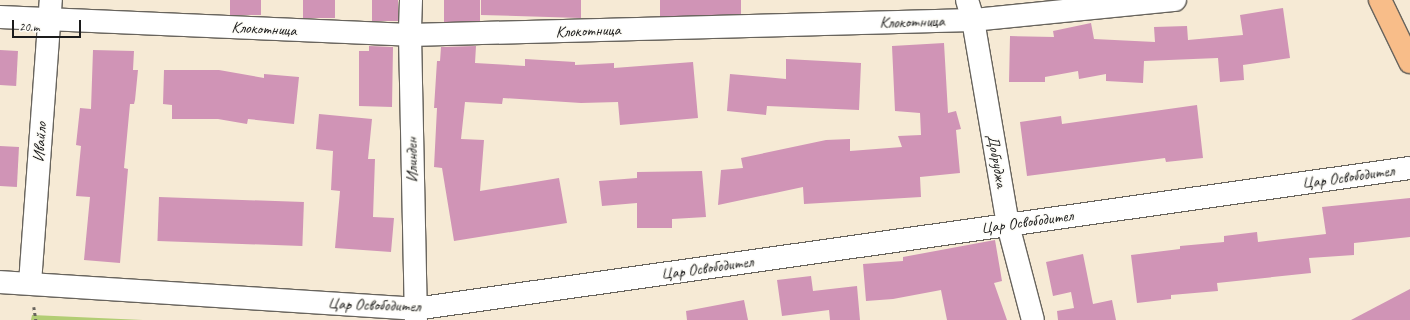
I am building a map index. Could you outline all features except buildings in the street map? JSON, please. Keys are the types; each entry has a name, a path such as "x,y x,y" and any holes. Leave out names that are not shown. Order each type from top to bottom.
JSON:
{"main road":[{"path":"1380,0 1410,62"}],"street":[{"name":"Илинден","path":"411,0 410,36 415,314"},
{"name":"Клокотница","path":"0,17 50,9 410,36 1175,0"},
{"name":"Ивайло","path":"30,283 50,9"},
{"name":"Добруджа","path":"970,10 1008,225 1033,320"},
{"name":"Цар Освободител","path":"0,282 30,283 415,314 1008,225 1410,168"}],"green space":[{"path":"32,315 143,320 31,320"}]}
